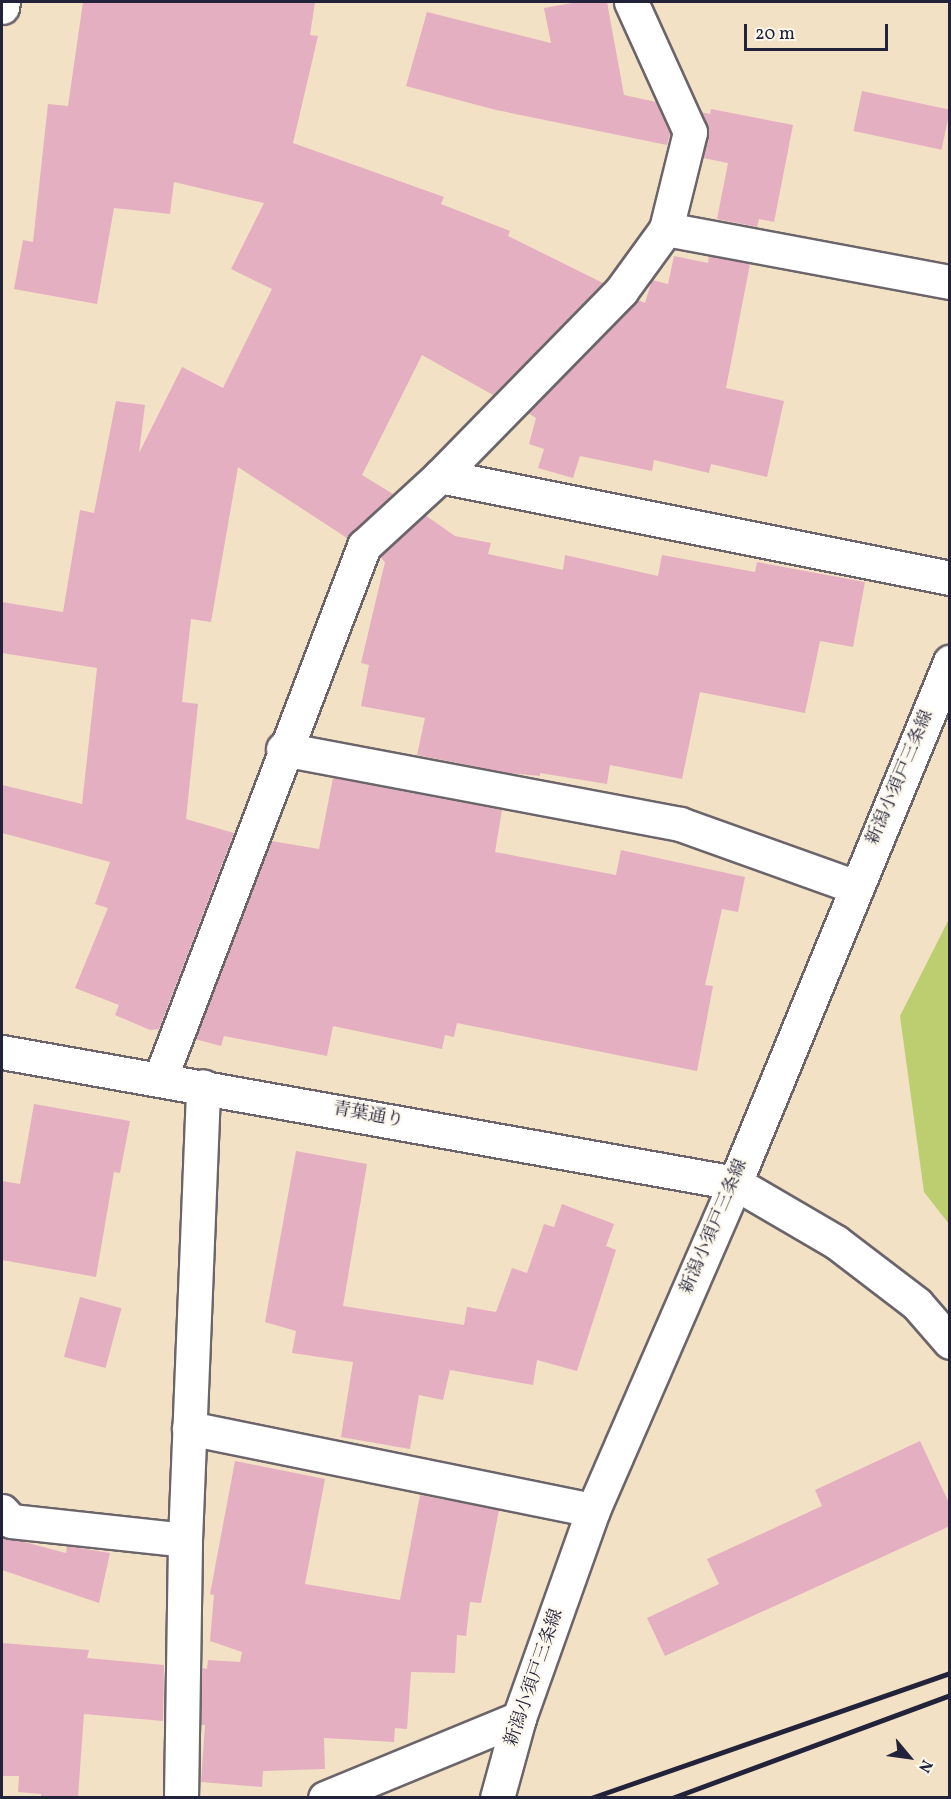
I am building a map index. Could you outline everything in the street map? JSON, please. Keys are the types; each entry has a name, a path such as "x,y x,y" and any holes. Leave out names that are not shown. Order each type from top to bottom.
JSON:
{"street":[{"path":"2,7 3,2"},
{"path":"160,1079 283,750 364,546 440,476 621,291 666,229 690,132 631,2"},
{"path":"666,229 950,282"},
{"path":"440,476 950,578"},
{"name":"新潟小須戸三条線","path":"497,1797 519,1718 593,1510 735,1183 950,662"},
{"path":"283,750 680,824 856,887"},
{"name":"青葉通り","path":"2,1052 203,1086 735,1183 836,1242 917,1304 950,1342"},
{"path":"182,1797 185,1540 203,1086"},
{"path":"189,1428 593,1510"},
{"path":"2,1511 11,1521 185,1540"},
{"path":"325,1797 519,1718"}],"green space":[{"path":"949,919 949,1224 924,1192 900,1016"}],"building":[{"path":"83,2 315,2 310,35 318,36 293,143 444,197 441,204 510,231 508,236 603,283 493,395 422,355 362,475 393,494 347,538 238,467 211,622 191,619 182,702 198,704 186,819 234,833 159,1029 150,1030 115,1015 119,1005 75,988 108,908 95,904 110,862 2,833 2,785 82,804 97,668 2,653 2,602 63,612 80,510 94,513 116,401 145,405 139,453 182,367 223,388 272,289 231,269 264,203 174,182 170,214 114,208 97,304 14,289 23,240 33,242 48,104 68,106"},
{"path":"578,2 607,2 624,95 656,102 670,134 667,145 496,110 406,86 427,12 551,43 544,8"},
{"path":"862,91 950,110 942,150 853,131"},
{"path":"711,109 793,125 774,222 759,219 757,227 717,219 728,163 703,158 708,136 701,112 710,114"},
{"path":"674,256 708,263 709,256 750,264 726,388 784,401 767,477 711,464 709,473 654,460 652,471 580,456 573,478 538,468 544,449 529,444 536,418 528,413 638,300 645,303 652,280 668,284"},
{"path":"425,515 455,536 491,543 488,554 563,570 565,555 658,576 662,555 755,572 757,562 865,582 853,647 820,641 805,713 700,692 682,779 610,765 607,784 540,773 540,776 509,773 417,755 425,718 361,706 369,665 361,663 385,562 380,557"},
{"path":"333,778 502,810 495,852 616,875 621,850 745,877 738,912 722,909 705,985 713,986 697,1071 457,1023 454,1037 445,1035 442,1049 333,1026 327,1056 224,1036 221,1046 195,1039 271,841 319,849"},
{"path":"34,1104 130,1121 120,1173 114,1172 96,1277 2,1260 2,1181 20,1184"},
{"path":"296,1151 367,1164 343,1306 464,1325 467,1307 496,1312 512,1268 527,1273 544,1224 554,1227 562,1204 614,1224 606,1246 616,1250 577,1371 537,1360 533,1385 450,1370 443,1400 419,1395 410,1449 341,1437 353,1362 292,1353 296,1331 265,1322"},
{"path":"80,1297 122,1308 105,1368 64,1357"},
{"path":"920,1441 950,1505 950,1526 665,1656 647,1618 719,1584 707,1559 822,1506 815,1490"},
{"path":"235,1461 325,1479 305,1584 400,1600 420,1495 499,1510 481,1603 470,1602 466,1636 457,1635 455,1673 411,1672 407,1729 395,1728 394,1742 324,1738 325,1769 263,1771 262,1787 201,1782 205,1725 201,1725 202,1668 207,1669 208,1660 240,1662 242,1652 210,1641 214,1595 210,1594"},
{"path":"2,1536 66,1553 67,1546 110,1553 99,1603 2,1570"},
{"path":"2,1643 89,1650 87,1658 164,1665 163,1721 84,1714 78,1797 41,1797 41,1794 18,1792 19,1776 2,1776"}],"railway":[{"path":"591,1798 950,1673"},
{"path":"672,1798 950,1695"}]}
